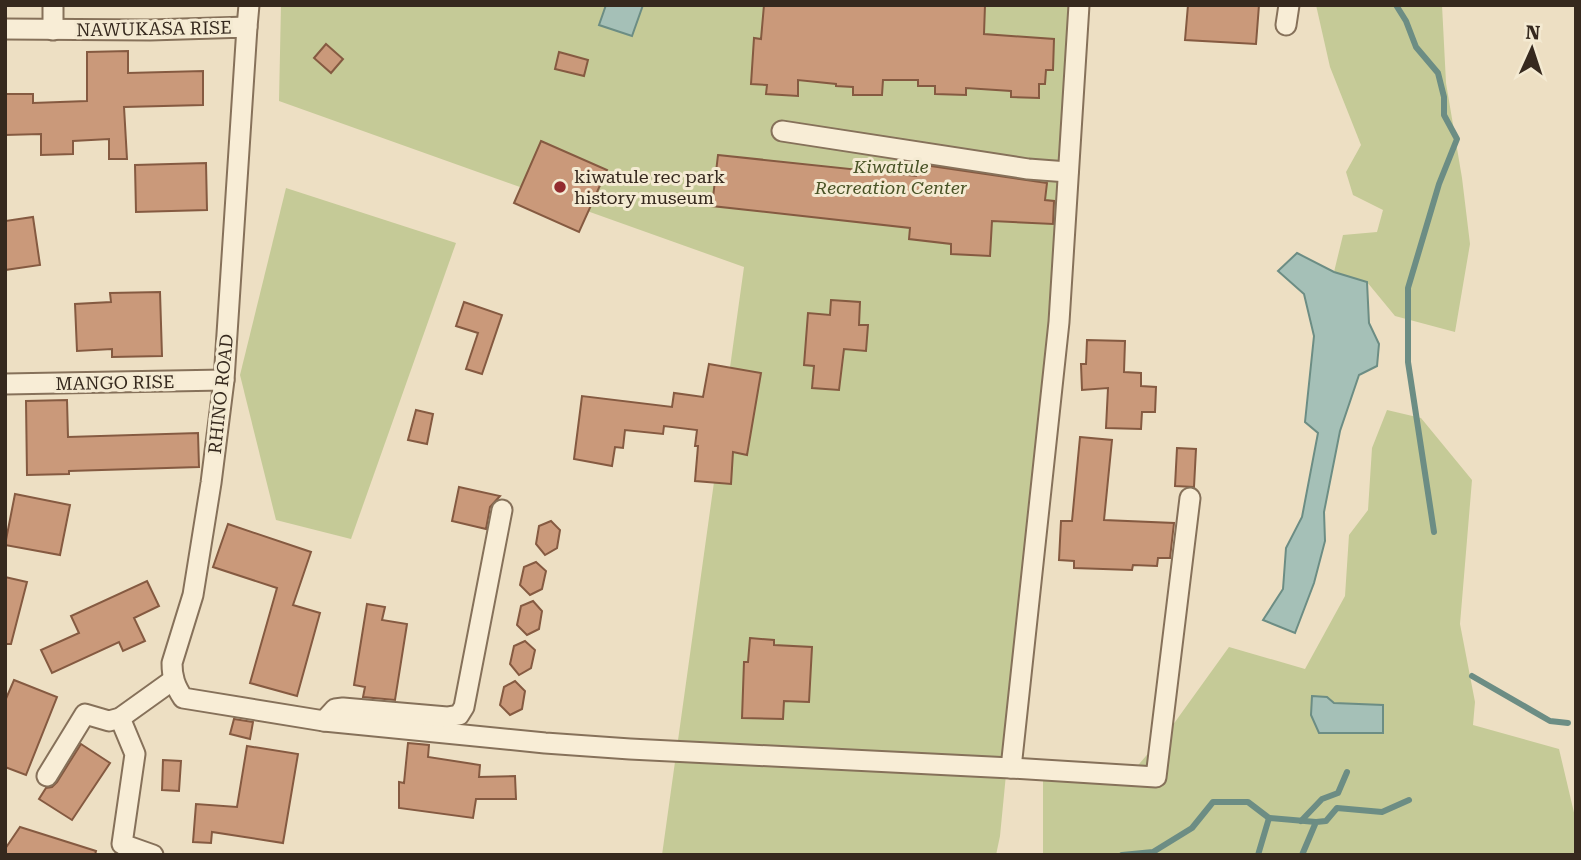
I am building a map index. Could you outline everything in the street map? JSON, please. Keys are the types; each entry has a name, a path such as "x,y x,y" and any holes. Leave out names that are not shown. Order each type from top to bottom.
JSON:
{"street":[{"path":"53,5 53,30"},
{"path":"247,27 249,5"},
{"path":"1011,768 1059,322 1079,5"},
{"name":"NAWUKASA RISE","path":"5,29 247,27 245,84"},
{"name":"RHINO ROAD","path":"173,680 176,645 193,595 224,380 245,84"},
{"path":"782,131 1068,173"},
{"name":"MANGO RISE","path":"5,384 224,380"},
{"path":"47,776 85,713 109,721 120,718 173,680 183,698 324,721 630,749 1156,777 1190,498"},
{"path":"324,721 335,709 343,708 447,718 459,715 464,707 502,510"},
{"path":"120,718 135,754 122,844 153,855"}],"green space":[{"name":"Kiwatule Recreation Center","path":"281,5 1081,5 996,855 662,855 744,267 279,101"},
{"path":"1316,5 1442,5 1446,83 1470,244 1455,332 1395,316 1367,282 1334,272 1343,235 1377,232 1383,210 1353,195 1346,172 1361,145 1330,67"},
{"path":"286,188 456,243 351,539 276,520 240,375"},
{"path":"1387,410 1421,418 1472,480 1460,624 1475,702 1473,725 1559,749 1576,821 1576,855 1043,855 1043,773 1134,770 1175,722 1229,647 1305,669 1345,596 1349,535 1368,510 1372,448"}],"water":[{"path":"606,5 643,5 632,36 599,25"},
{"path":"1297,253 1334,272 1367,282 1369,323 1379,344 1377,366 1359,375 1340,431 1324,512 1325,541 1314,583 1295,633 1263,620 1283,589 1286,548 1302,517 1318,433 1305,422 1314,336 1304,294 1278,271"},
{"path":"1312,696 1327,697 1334,703 1383,705 1383,733 1319,733 1311,715"}],"building":[{"path":"764,5 985,5 984,34 1054,39 1053,70 1046,70 1045,84 1039,84 1039,98 1011,97 1011,91 966,88 966,95 935,94 935,86 918,86 918,80 883,80 882,95 853,95 853,87 798,80 798,96 766,94 767,85 751,84 754,38 761,39"},
{"path":"1188,5 1259,5 1256,44 1185,40"},
{"path":"326,44 343,59 331,73 314,58"},
{"path":"128,51 128,73 203,71 203,105 124,107 127,159 109,159 109,139 73,141 73,154 41,155 41,134 5,135 5,94 33,94 33,103 87,101 87,52"},
{"path":"559,52 588,60 584,76 555,69"},
{"name":"kiwatule rec park history museum","path":"541,141 607,170 579,232 514,203"},
{"path":"718,155 916,176 917,164 1047,183 1045,200 1054,201 1053,224 992,221 990,256 951,254 951,244 909,239 910,228 712,206"},
{"path":"206,163 207,210 136,212 135,165"},
{"path":"33,217 40,265 5,270 5,221"},
{"path":"160,292 162,356 112,357 112,349 77,351 75,304 111,302 110,293"},
{"path":"831,300 860,302 859,325 868,325 866,351 844,349 839,390 812,388 814,366 804,365 808,313 830,315"},
{"path":"464,302 502,315 482,374 466,369 478,333 456,326"},
{"path":"1087,340 1125,341 1124,372 1141,373 1141,386 1156,387 1155,412 1142,412 1141,429 1106,428 1108,388 1082,390 1081,364 1086,364"},
{"path":"709,364 761,373 747,455 733,452 731,484 695,481 697,430 664,426 663,434 625,430 623,448 615,447 612,466 574,459 582,396 672,407 674,393 703,397"},
{"path":"67,400 68,437 198,433 199,467 27,475 26,401"},
{"path":"416,410 433,414 427,444 408,440"},
{"path":"1080,437 1112,440 1104,520 1174,523 1170,558 1158,558 1157,566 1133,565 1132,570 1074,568 1074,561 1059,560 1061,521 1072,521"},
{"path":"1177,448 1196,449 1194,487 1175,486"},
{"path":"459,487 500,496 490,507 486,529 452,521"},
{"path":"15,494 70,505 60,555 5,545"},
{"path":"551,521 560,530 557,548 545,555 536,544 539,526"},
{"path":"228,524 311,552 293,605 320,613 297,696 250,683 277,588 213,567"},
{"path":"536,562 546,571 542,589 530,595 520,585 524,567"},
{"path":"5,577 27,582 11,644 5,644"},
{"path":"147,581 159,606 134,618 145,641 123,651 119,642 52,673 41,650 79,633 71,616"},
{"path":"533,601 542,611 539,629 527,635 517,625 521,606"},
{"path":"367,604 385,607 382,620 407,624 395,700 363,697 365,687 354,685"},
{"path":"750,638 774,640 774,645 812,647 809,702 784,701 783,719 742,718 744,662 748,662"},
{"path":"525,641 535,650 531,668 519,675 510,664 514,646"},
{"path":"14,680 57,697 26,775 5,767 5,701"},
{"path":"515,681 525,691 522,709 510,715 500,705 504,687"},
{"path":"234,719 253,722 250,739 230,734"},
{"path":"408,743 429,745 428,757 480,765 479,777 515,776 516,799 476,799 473,818 399,808 399,782 404,783"},
{"path":"81,744 110,763 72,820 39,799 46,788 57,782"},
{"path":"247,746 298,754 283,843 212,832 211,843 193,842 196,804 237,807"},
{"path":"163,760 181,761 179,791 162,790"},
{"path":"20,827 96,851 95,855 5,855 5,849"}],"waterway":[{"path":"1396,5 1406,21 1416,47 1438,73 1444,97 1444,115 1457,139 1439,184 1408,288 1408,362 1434,532"},
{"path":"1472,676 1550,721 1568,723"},
{"path":"1301,821 1322,799 1338,793 1347,772"},
{"path":"1302,855 1316,822 1326,821 1337,808 1382,812 1409,800"},
{"path":"1122,855 1153,852 1192,828 1213,802 1248,802 1269,818"},
{"path":"1258,855 1269,818 1316,822"}],"place":[{"name":"kiwatule rec park history museum","path":"560,187"}]}
